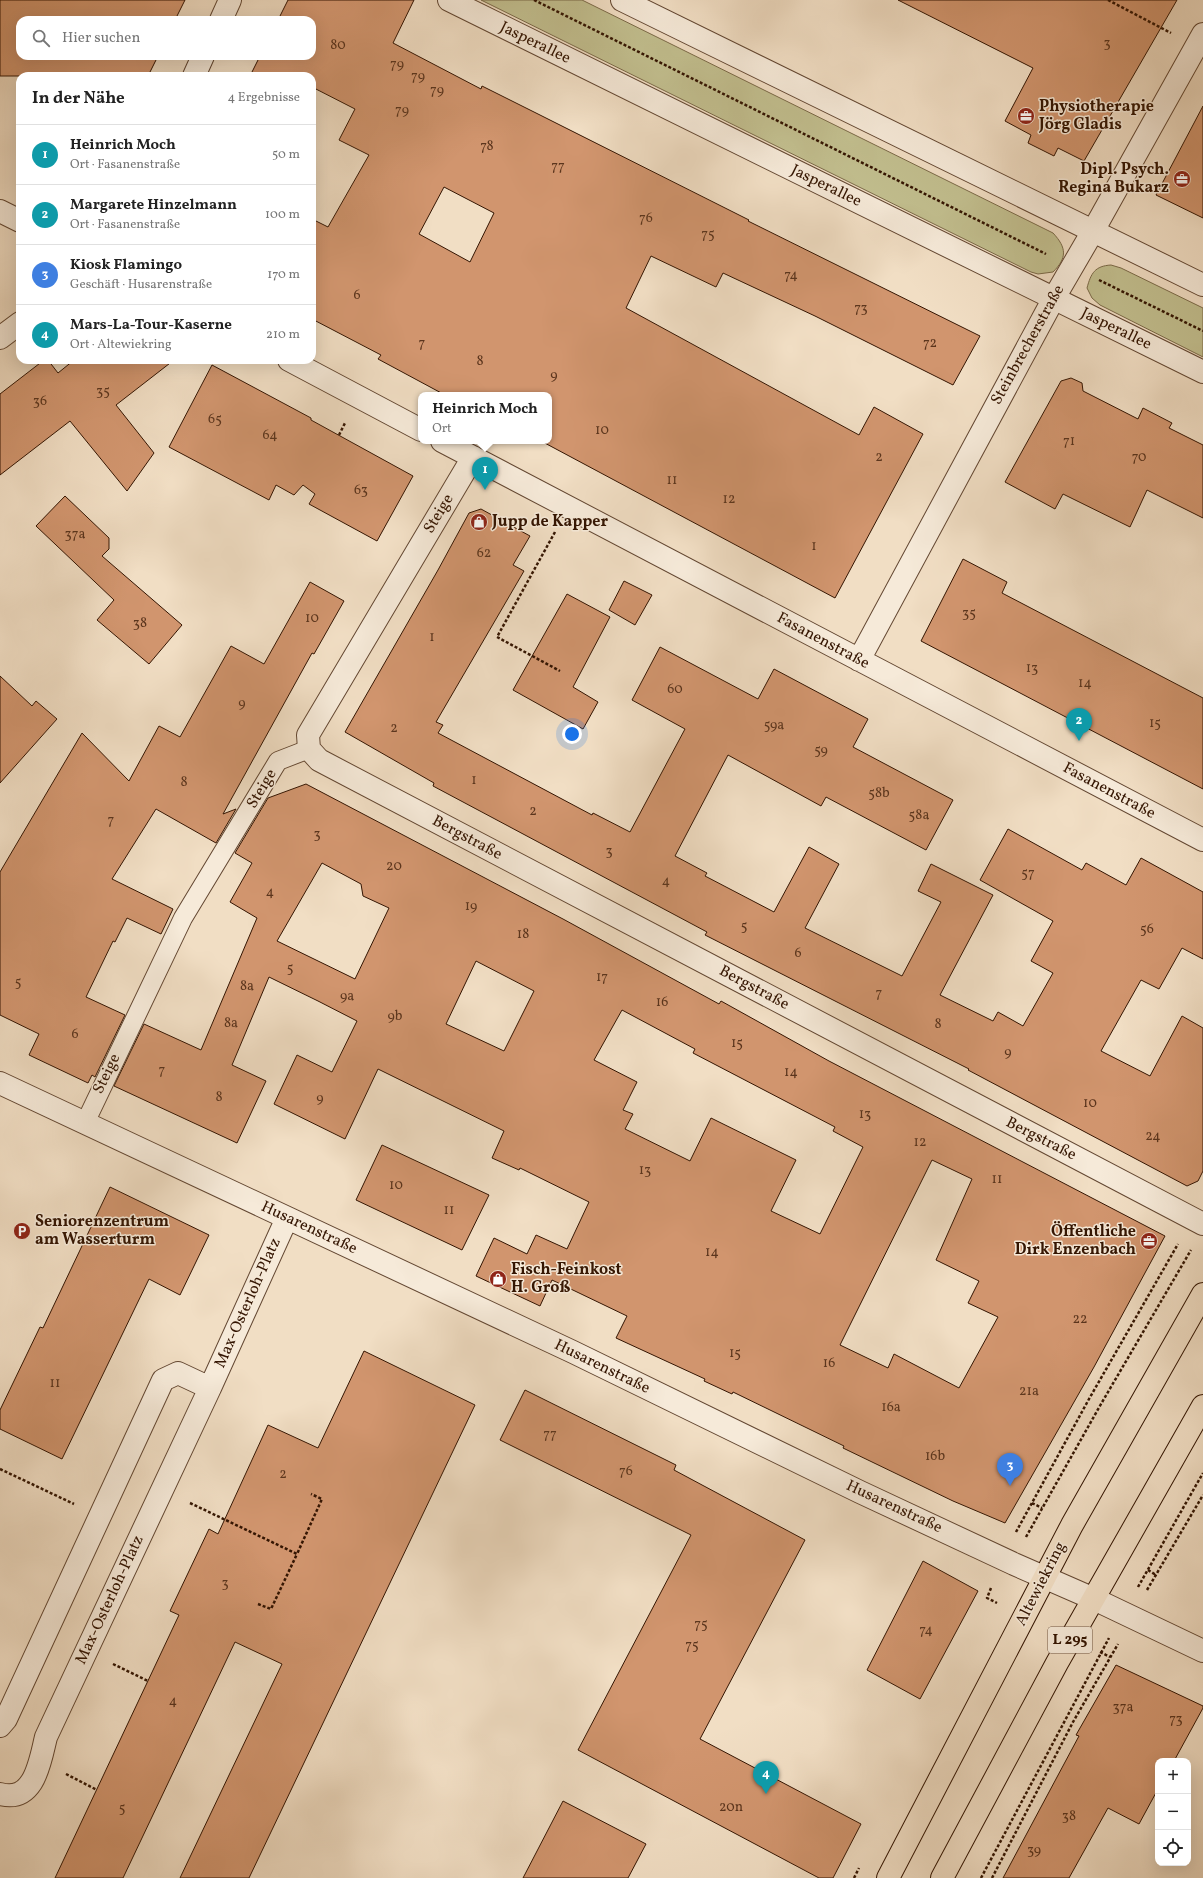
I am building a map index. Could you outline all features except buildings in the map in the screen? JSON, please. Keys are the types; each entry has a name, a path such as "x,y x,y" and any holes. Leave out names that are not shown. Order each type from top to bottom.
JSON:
{"main road":[{"name":"Altewiekring","path":"888,1878 1046,1576 1123,1434 1203,1294"},
{"name":"L 295","path":"942,1878 1057,1663 1203,1406"}],"street":[{"path":"223,16 230,0"},
{"name":"Jasperallee","path":"449,0 1203,372"},
{"path":"622,0 1203,286"},
{"name":"Steinbrecherstraße","path":"859,660 1054,298 1200,40"},
{"path":"196,72 201,60"},
{"path":"0,211 16,219"},
{"path":"0,338 16,326"},
{"path":"297,364 418,428"},
{"name":"Fasanenstraße","path":"447,444 1203,840"},
{"name":"Steige","path":"309,749 308,735 473,458"},
{"name":"Bergstraße","path":"309,749 319,760 1203,1224"},
{"name":"Husarenstraße","path":"0,1082 84,1123 573,1352 860,1492 1014,1564 1046,1576 1203,1651"},
{"name":"Max-Osterloh-Platz","path":"0,1794 7,1796 18,1794 28,1788 34,1779 46,1737 210,1388 287,1218"},
{"name":"Max-Osterloh-Platz","path":"0,1726 6,1719 163,1380 178,1373 210,1388"}],"lane":[{"name":"Steige","path":"84,1123 183,918 278,761 309,749"}],"path":[{"path":"534,0 1049,255"},
{"path":"1108,0 1200,40"},
{"path":"1102,281 1203,331"},
{"path":"339,435 346,423"},
{"path":"557,530 497,637 560,671"},
{"path":"1013,1536 1180,1240"},
{"path":"1014,1564 1042,1508 1194,1245"},
{"path":"0,1469 100,1517"},
{"path":"981,1878 1100,1652 1203,1473"},
{"path":"258,1604 271,1609 322,1499 311,1494"},
{"path":"1148,1590 1203,1495"},
{"path":"190,1503 296,1554"},
{"path":"1032,1503 1042,1508"},
{"path":"1148,1570 1156,1575"},
{"path":"991,1588 987,1598 997,1603"},
{"path":"992,1878 1073,1722 1118,1643"},
{"path":"1100,1652 1110,1657"},
{"path":"113,1664 148,1681"},
{"path":"62,1772 97,1790"}],"shaded area":[{"path":"481,0 582,0 1053,233 1058,238 1063,248 1064,253 1061,262 1053,272 1038,274 1031,272"},
{"path":"1111,265 1121,268 1203,308 1203,357 1100,305 1092,298 1087,288 1092,274 1101,267"}],"place":[{"name":"Physiotherapie Jörg Gladis","path":"1026,116"},
{"name":"Dipl. Psych. Regina Bukarz","path":"1182,179"},
{"name":"Heinrich Moch","path":"485,490"},
{"name":"Jupp de Kapper","path":"479,522"},
{"name":"Margarete Hinzelmann","path":"1079,741"},
{"name":"Seniorenzentrum am Wasserturm","path":"22,1231"},
{"name":"Öffentliche Dirk Enzenbach","path":"1149,1241"},
{"name":"Fisch-Feinkost H. Groß","path":"498,1279"},
{"name":"Kiosk Flamingo","path":"1010,1486"},
{"name":"Mars-La-Tour-Kaserne","path":"766,1794"}]}
